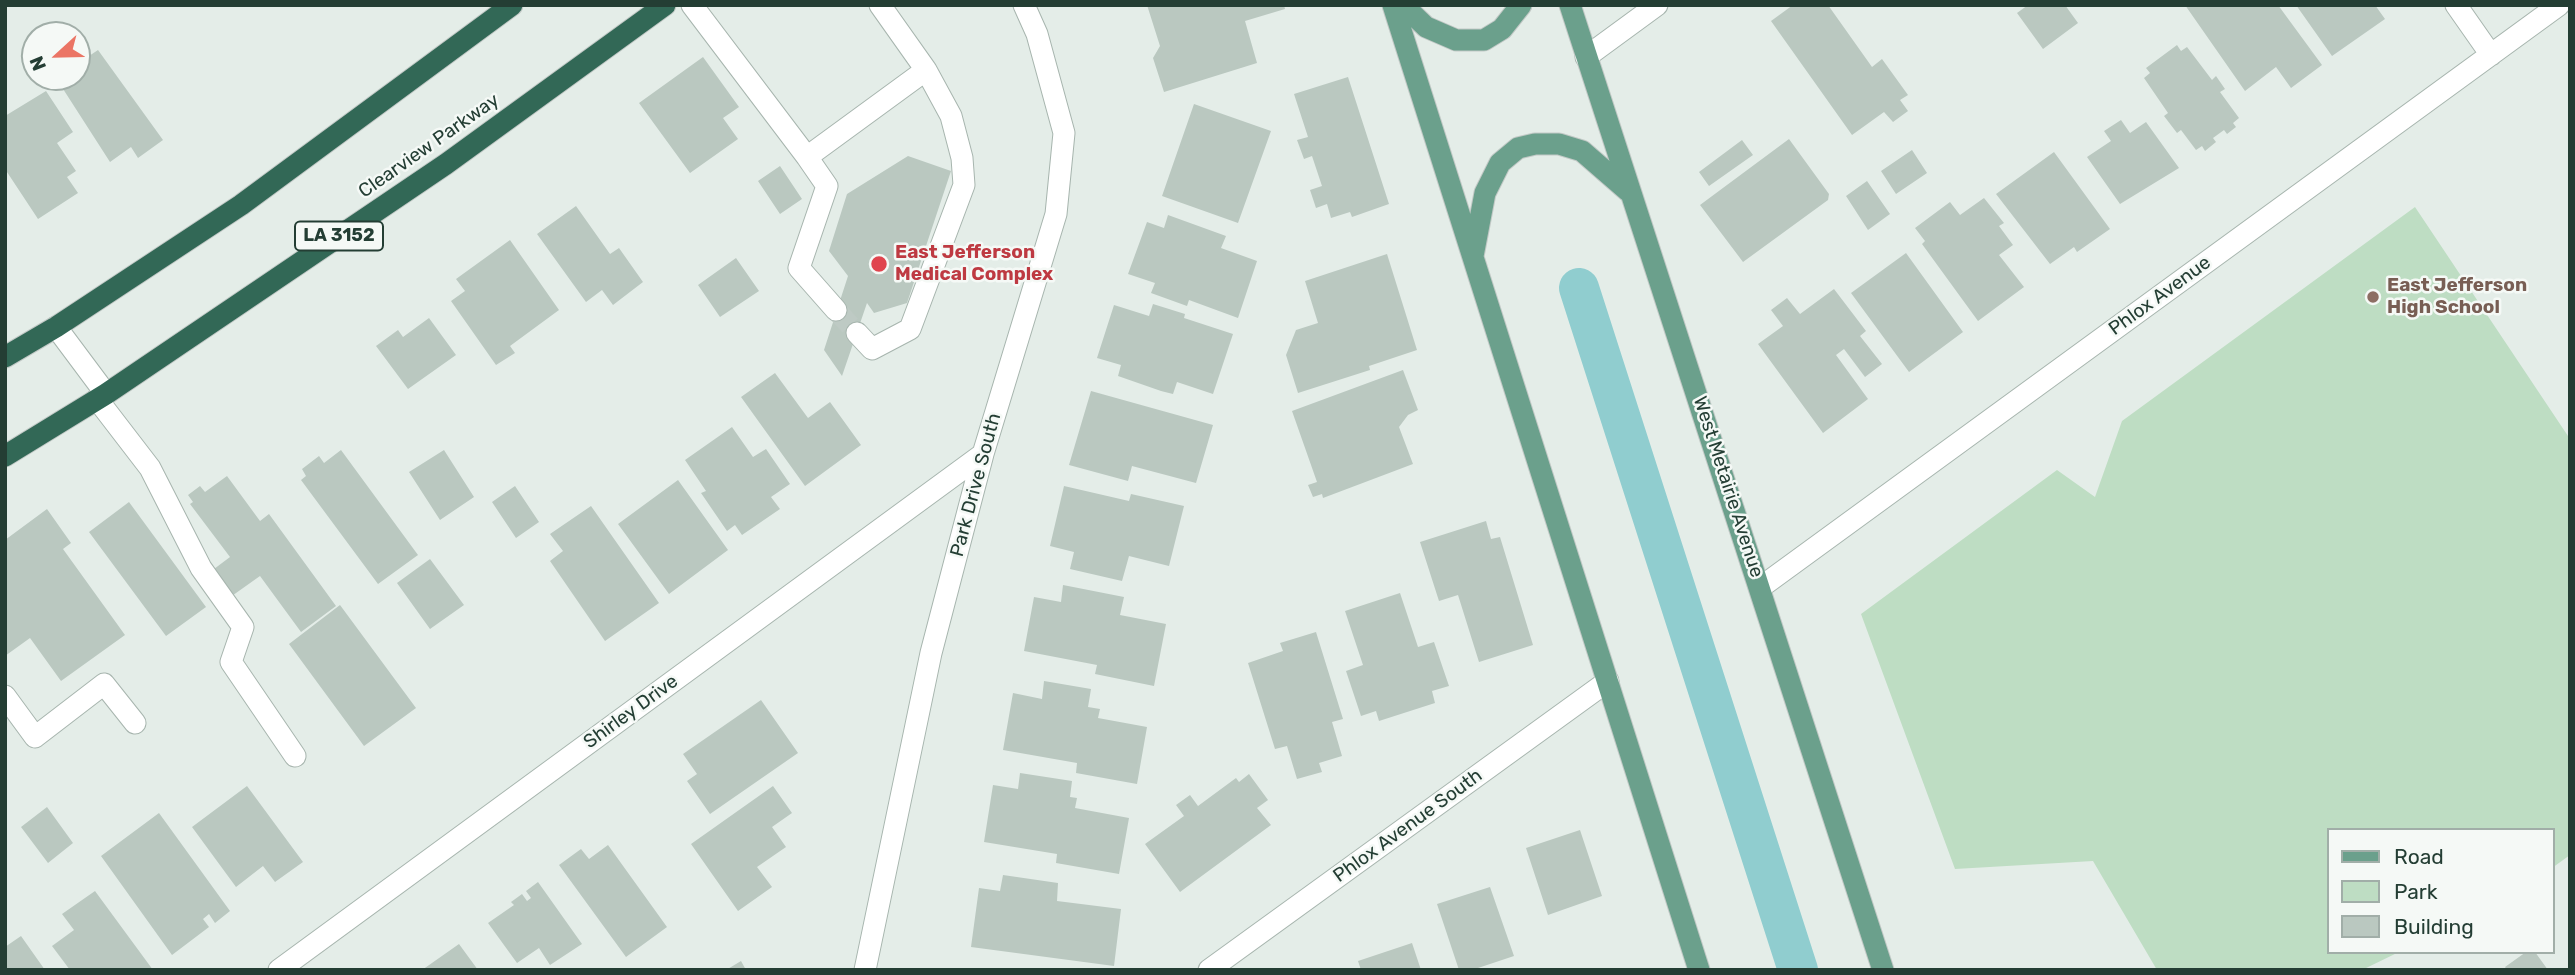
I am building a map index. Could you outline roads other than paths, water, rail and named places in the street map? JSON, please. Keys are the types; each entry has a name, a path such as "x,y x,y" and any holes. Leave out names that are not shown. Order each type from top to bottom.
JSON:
{"highway":[{"path":"5,357 56,327 241,205 512,5"},
{"name":"Clearview Parkway","path":"5,456 102,396 446,164 665,5"}],"main road":[{"path":"1393,5 1699,970"},
{"path":"1403,5 1426,27 1456,40 1484,40 1502,29 1521,5"},
{"name":"West Metairie Avenue","path":"1570,5 1884,970"},
{"path":"1473,260 1485,193 1500,163 1518,148 1535,144 1559,144 1582,150 1629,192"}],"street":[{"path":"692,5 827,186 799,268 836,310"},
{"path":"857,333 872,349 910,329 964,185 962,158 954,124 926,70 880,5"},
{"name":"Park Drive South","path":"865,970 931,653 983,454 1056,214 1064,133 1037,34 1024,5"},
{"path":"1586,57 1657,5"},
{"path":"2456,5 2491,55"},
{"name":"Phlox Avenue","path":"1761,587 2559,5"},
{"path":"807,158 926,70"},
{"path":"56,327 150,468 201,568 243,626 231,662 295,756"},
{"name":"Shirley Drive","path":"279,970 983,454"},
{"name":"Phlox Avenue South","path":"1209,970 1608,681"},
{"path":"5,696 35,737 104,684 135,723"}],"waterway":[{"path":"1579,288 1798,970"}],"tunnel":[{"path":"836,310 857,333"}],"place":[{"name":"East Jefferson Medical Complex","path":"879,264"},
{"name":"East Jefferson High School","path":"2373,297"}]}
